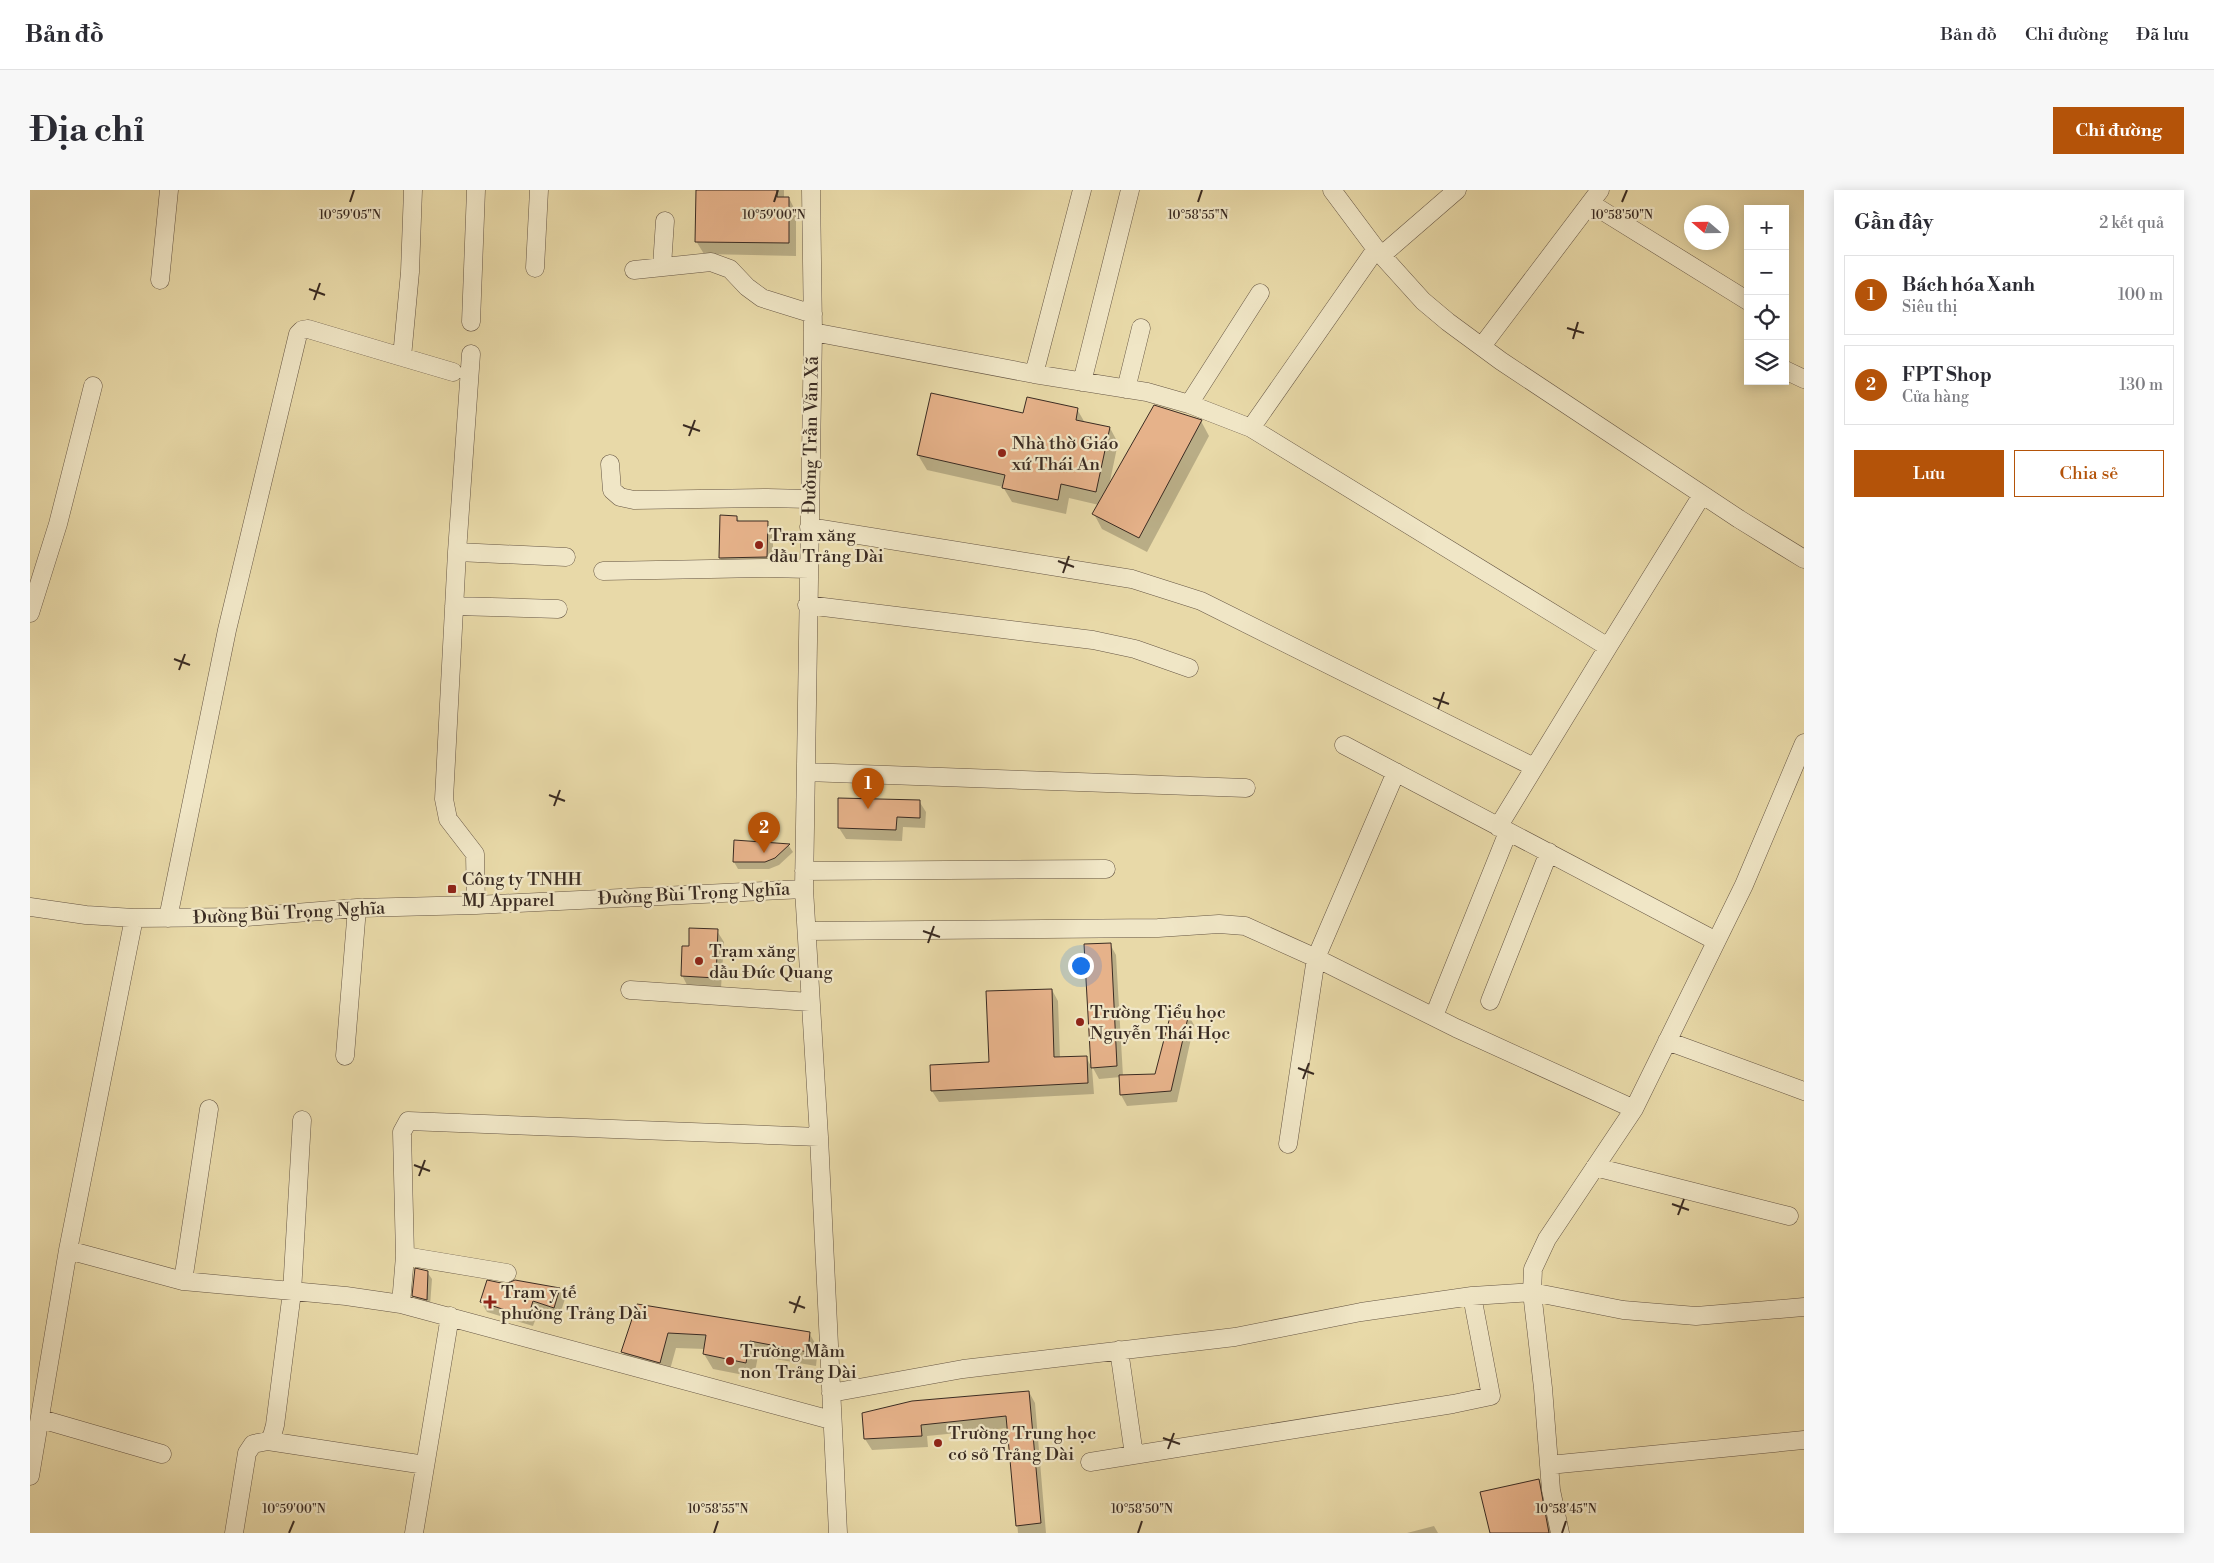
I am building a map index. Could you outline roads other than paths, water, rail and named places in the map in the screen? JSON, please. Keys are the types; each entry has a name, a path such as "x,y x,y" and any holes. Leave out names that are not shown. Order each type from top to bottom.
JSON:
{"street":[{"path":"160,280 169,190"},
{"path":"402,357 410,272 413,190"},
{"path":"470,322 476,190"},
{"path":"535,268 540,190"},
{"name":"Đường Trần Văn Xã","path":"804,889 808,527 813,323 811,190"},
{"path":"1034,374 1082,190"},
{"path":"1082,382 1130,190"},
{"path":"1332,190 1379,252 1423,301 1501,361 1702,495 1804,559"},
{"path":"1251,428 1379,252 1457,190"},
{"path":"1482,346 1595,197 1744,298"},
{"path":"662,266 665,221"},
{"path":"634,270 712,262 730,269 747,287 762,298 813,323 1034,374 1126,389 1189,404 1251,428 1608,647"},
{"path":"1189,404 1260,293"},
{"path":"1126,389 1141,328"},
{"path":"168,918 227,630 298,334 302,330 308,329 453,372"},
{"path":"471,354 457,552 444,799 448,818 475,854 476,905"},
{"path":"1789,372 1804,379"},
{"path":"30,613 58,524 93,386"},
{"path":"610,464 612,490 620,497 634,500 809,499"},
{"path":"1434,1016 1503,830 1534,767 1702,495"},
{"path":"808,527 1132,579 1201,601 1534,767"},
{"path":"457,552 566,557"},
{"path":"603,571 808,569"},
{"path":"807,605 1099,641 1135,649 1189,668"},
{"path":"454,606 558,609"},
{"path":"1344,745 1716,942"},
{"path":"1560,1533 1551,1490 1543,1388 1532,1292 1533,1269 1547,1239 1634,1109 1744,886 1803,747"},
{"path":"806,772 1246,788"},
{"path":"1288,1144 1316,958 1396,772"},
{"path":"1490,1001 1549,852"},
{"path":"804,871 1106,868"},
{"name":"Đường Bùi Trọng Nghĩa","path":"30,907 86,915 134,918 246,917 357,908 476,905 804,889 819,1137 831,1420 838,1533"},
{"path":"345,1056 357,908"},
{"path":"30,1476 68,1250 134,918"},
{"path":"807,931 1138,928 1219,924 1244,926 1316,958 1456,1028 1634,1109"},
{"path":"630,990 810,1002"},
{"path":"1666,1041 1804,1091"},
{"path":"184,1281 209,1109"},
{"path":"268,1441 272,1436 274,1425 292,1292 302,1120"},
{"path":"400,1304 405,1256 402,1132 408,1121 819,1137"},
{"path":"1596,1166 1789,1216"},
{"path":"68,1250 184,1281 346,1296 400,1304 831,1420"},
{"path":"405,1256 507,1273"},
{"path":"831,1392 963,1369 1235,1337 1361,1312 1472,1296 1532,1292 1622,1310 1696,1316 1804,1307"},
{"path":"1090,1462 1452,1404 1491,1396 1472,1296"},
{"path":"414,1533 450,1316"},
{"path":"1120,1350 1134,1455"},
{"path":"41,1419 162,1454"},
{"path":"1549,1465 1804,1440"},
{"path":"234,1533 247,1453 253,1444 268,1441 425,1465"}],"place":[{"name":"Nhà thờ Giáo xứ Thái An","path":"1002,453"},
{"name":"Trạm xăng dầu Trảng Dài","path":"759,545"},
{"name":"Bách hóa Xanh","path":"868,809"},
{"name":"FPT Shop","path":"764,853"},
{"name":"Công ty TNHH MJ Apparel","path":"452,889"},
{"name":"Trạm xăng dầu Đức Quang","path":"699,961"},
{"name":"Trường Tiểu học Nguyễn Thái Học","path":"1080,1022"},
{"name":"Trạm y tế phường Trảng Dài","path":"490,1302"},
{"name":"Trường Mầm non Trảng Dài","path":"730,1361"},
{"name":"Trường Trung học cơ sở Trảng Dài","path":"938,1443"}]}
